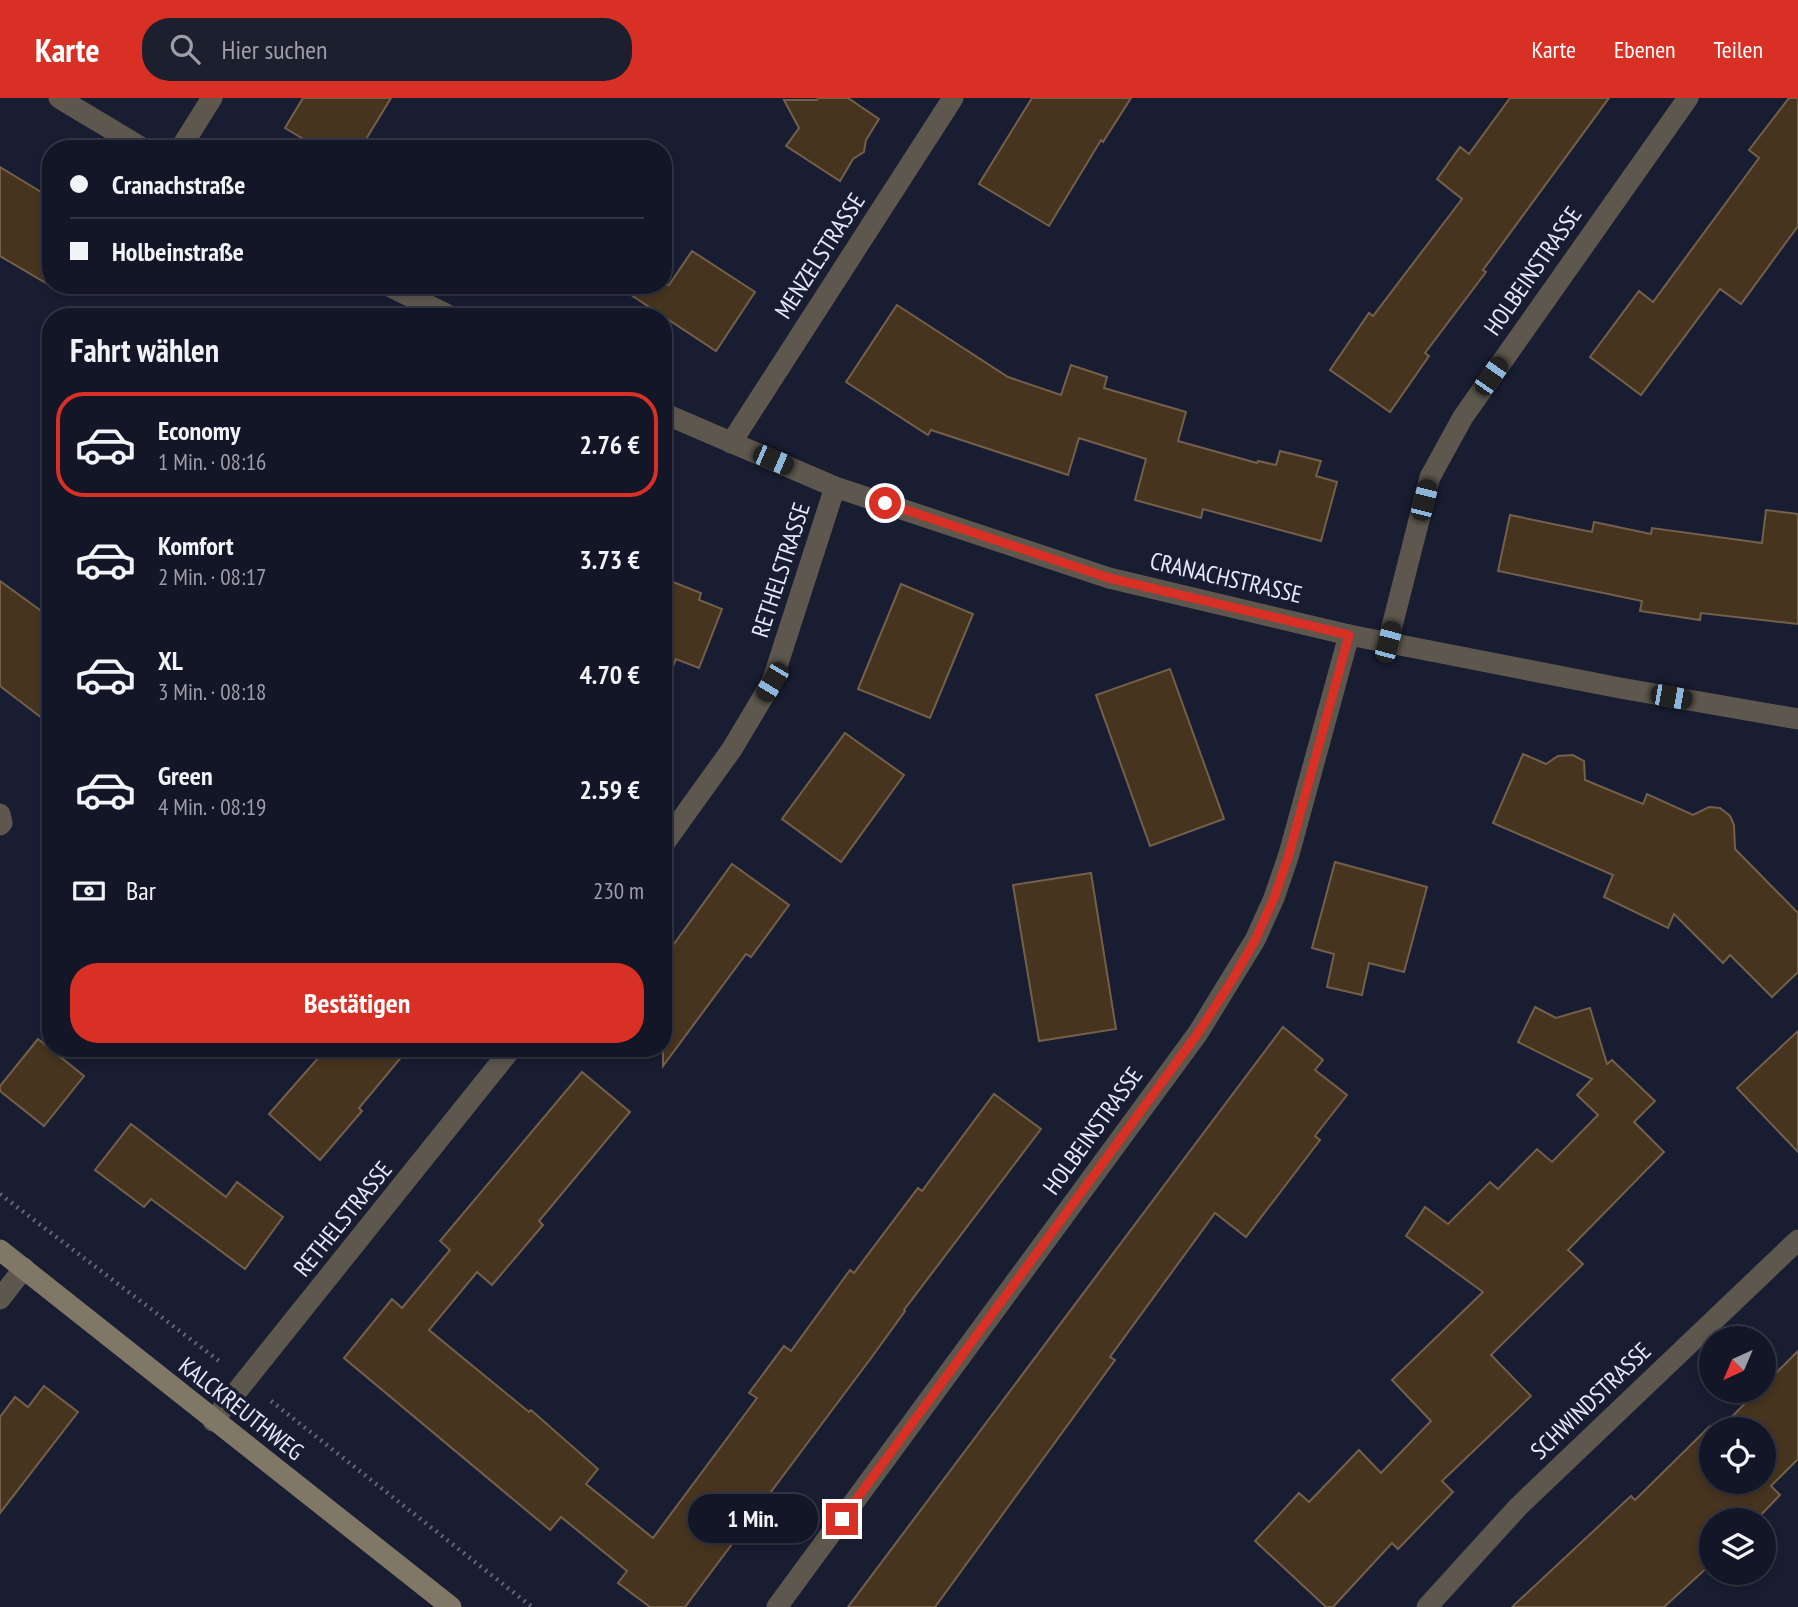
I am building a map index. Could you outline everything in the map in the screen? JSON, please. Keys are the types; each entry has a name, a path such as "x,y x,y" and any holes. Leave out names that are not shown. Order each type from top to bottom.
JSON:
{"street":[{"path":"59,98 129,140"},
{"path":"186,140 212,98"},
{"name":"MENZELSTRASSE","path":"731,443 953,98"},
{"name":"HOLBEINSTRASSE","path":"1388,642 1430,477 1463,417 1688,98"},
{"path":"405,294 434,308"},
{"name":"CRANACHSTRASSE","path":"672,417 835,487 1109,578 1349,635 1620,688 1798,719"},
{"name":"RETHELSTRASSE","path":"672,832 732,749 772,682 835,487"},
{"name":"HOLBEINSTRASSE","path":"777,1607 1190,1044 1234,977 1269,908 1289,854 1349,635"},
{"path":"0,814 0,825"},
{"name":"RETHELSTRASSE","path":"213,1421 505,1057"},
{"name":"SCHWINDSTRASSE","path":"1427,1607 1518,1507 1798,1240"},
{"name":"KALCKREUTHWEG","path":"0,1250 440,1604"},
{"path":"0,1299 24,1268"}],"path":[{"path":"0,1194 216,1358"},
{"path":"270,1400 532,1607"}],"building":[{"path":"303,98 391,98 365,140 305,140 285,128"},
{"path":"848,98 879,119 866,140 864,152 853,159 840,181 786,146 799,128 784,100"},
{"path":"1032,98 1131,98 1103,142 1101,140 1049,226 979,184"},
{"path":"1510,98 1609,98 1425,353 1429,356 1390,412 1330,370 1369,313 1373,316 1462,199 1437,179 1460,147 1469,154"},
{"path":"1789,98 1798,98 1798,226 1741,304 1720,289 1641,395 1590,357 1639,291 1653,302 1759,158 1749,150"},
{"path":"0,167 42,193 42,281 0,256"},
{"path":"692,251 755,292 716,351 672,322 672,308 651,308 630,294 672,294 672,281"},
{"path":"897,305 1008,377 1061,395 1071,365 1107,377 1104,388 1186,412 1178,441 1257,463 1276,465 1280,451 1321,461 1316,476 1337,482 1321,541 1203,509 1201,518 1135,500 1146,459 1079,438 1068,475 931,430 928,435 846,382"},
{"path":"1766,510 1798,514 1798,624 1701,613 1700,620 1640,611 1642,601 1498,571 1510,515 1592,532 1594,522 1651,534 1652,528 1762,543"},
{"path":"0,581 42,611 42,718 0,686"},
{"path":"672,582 701,593 699,600 722,609 699,668 676,659 672,669"},
{"path":"901,584 973,614 930,718 858,689"},
{"path":"1170,669 1224,819 1150,846 1096,695"},
{"path":"845,733 904,775 841,862 782,819"},
{"path":"1523,754 1546,764 1558,756 1573,755 1584,761 1585,780 1643,804 1647,794 1693,815 1709,807 1720,808 1730,816 1734,825 1735,849 1798,913 1798,972 1772,997 1730,955 1723,963 1674,914 1668,928 1604,897 1613,875 1493,823"},
{"path":"1335,862 1427,887 1404,972 1369,963 1362,995 1327,987 1334,954 1312,948"},
{"path":"732,864 789,905 751,957 746,954 672,1054 672,947"},
{"path":"1091,873 1116,1029 1039,1041 1013,885"},
{"path":"1535,1007 1556,1018 1590,1008 1607,1064 1612,1060 1655,1101 1634,1122 1664,1152 1568,1250 1583,1264 1491,1355 1531,1396 1442,1481 1453,1492 1398,1549 1392,1543 1333,1607 1326,1607 1255,1541 1299,1493 1309,1502 1359,1450 1381,1473 1431,1421 1392,1380 1483,1292 1406,1236 1425,1207 1448,1224 1490,1182 1498,1189 1537,1149 1552,1162 1598,1115 1577,1095 1592,1079 1518,1042"},
{"path":"1283,1027 1323,1060 1315,1070 1347,1095 1315,1136 1320,1140 1246,1237 1215,1213 1110,1357 1115,1360 935,1607 848,1607"},
{"path":"1798,1031 1798,1152 1737,1088"},
{"path":"38,1039 42,1042 42,1057 60,1057 84,1076 44,1126 0,1091 0,1086"},
{"path":"319,1057 402,1057 359,1108 362,1111 320,1160 269,1114"},
{"path":"582,1072 630,1112 539,1221 543,1225 492,1285 477,1272 429,1330 529,1412 531,1410 598,1469 586,1484 653,1538 757,1398 749,1393 784,1346 791,1351 850,1270 854,1273 918,1188 922,1191 994,1094 1041,1129 685,1607 650,1607 618,1583 627,1571 561,1517 550,1530 344,1358 392,1299 402,1308 450,1250 440,1241"},
{"path":"131,1124 226,1197 237,1182 283,1217 245,1269 151,1199 144,1207 95,1170"},
{"path":"1798,1351 1798,1459 1776,1481 1776,1417 1732,1417 1744,1404 1776,1404 1776,1373"},
{"path":"44,1386 78,1412 0,1513 0,1417 15,1397 28,1407"},
{"path":"1699,1437 1699,1494 1776,1494 1776,1491 1780,1495 1768,1508 1699,1508 1699,1575 1664,1607 1512,1607 1631,1496 1635,1500"}],"route":[{"path":"842,1519 1198,1033 1234,977 1265,919 1289,854 1349,635 1109,578 885,503"}]}
